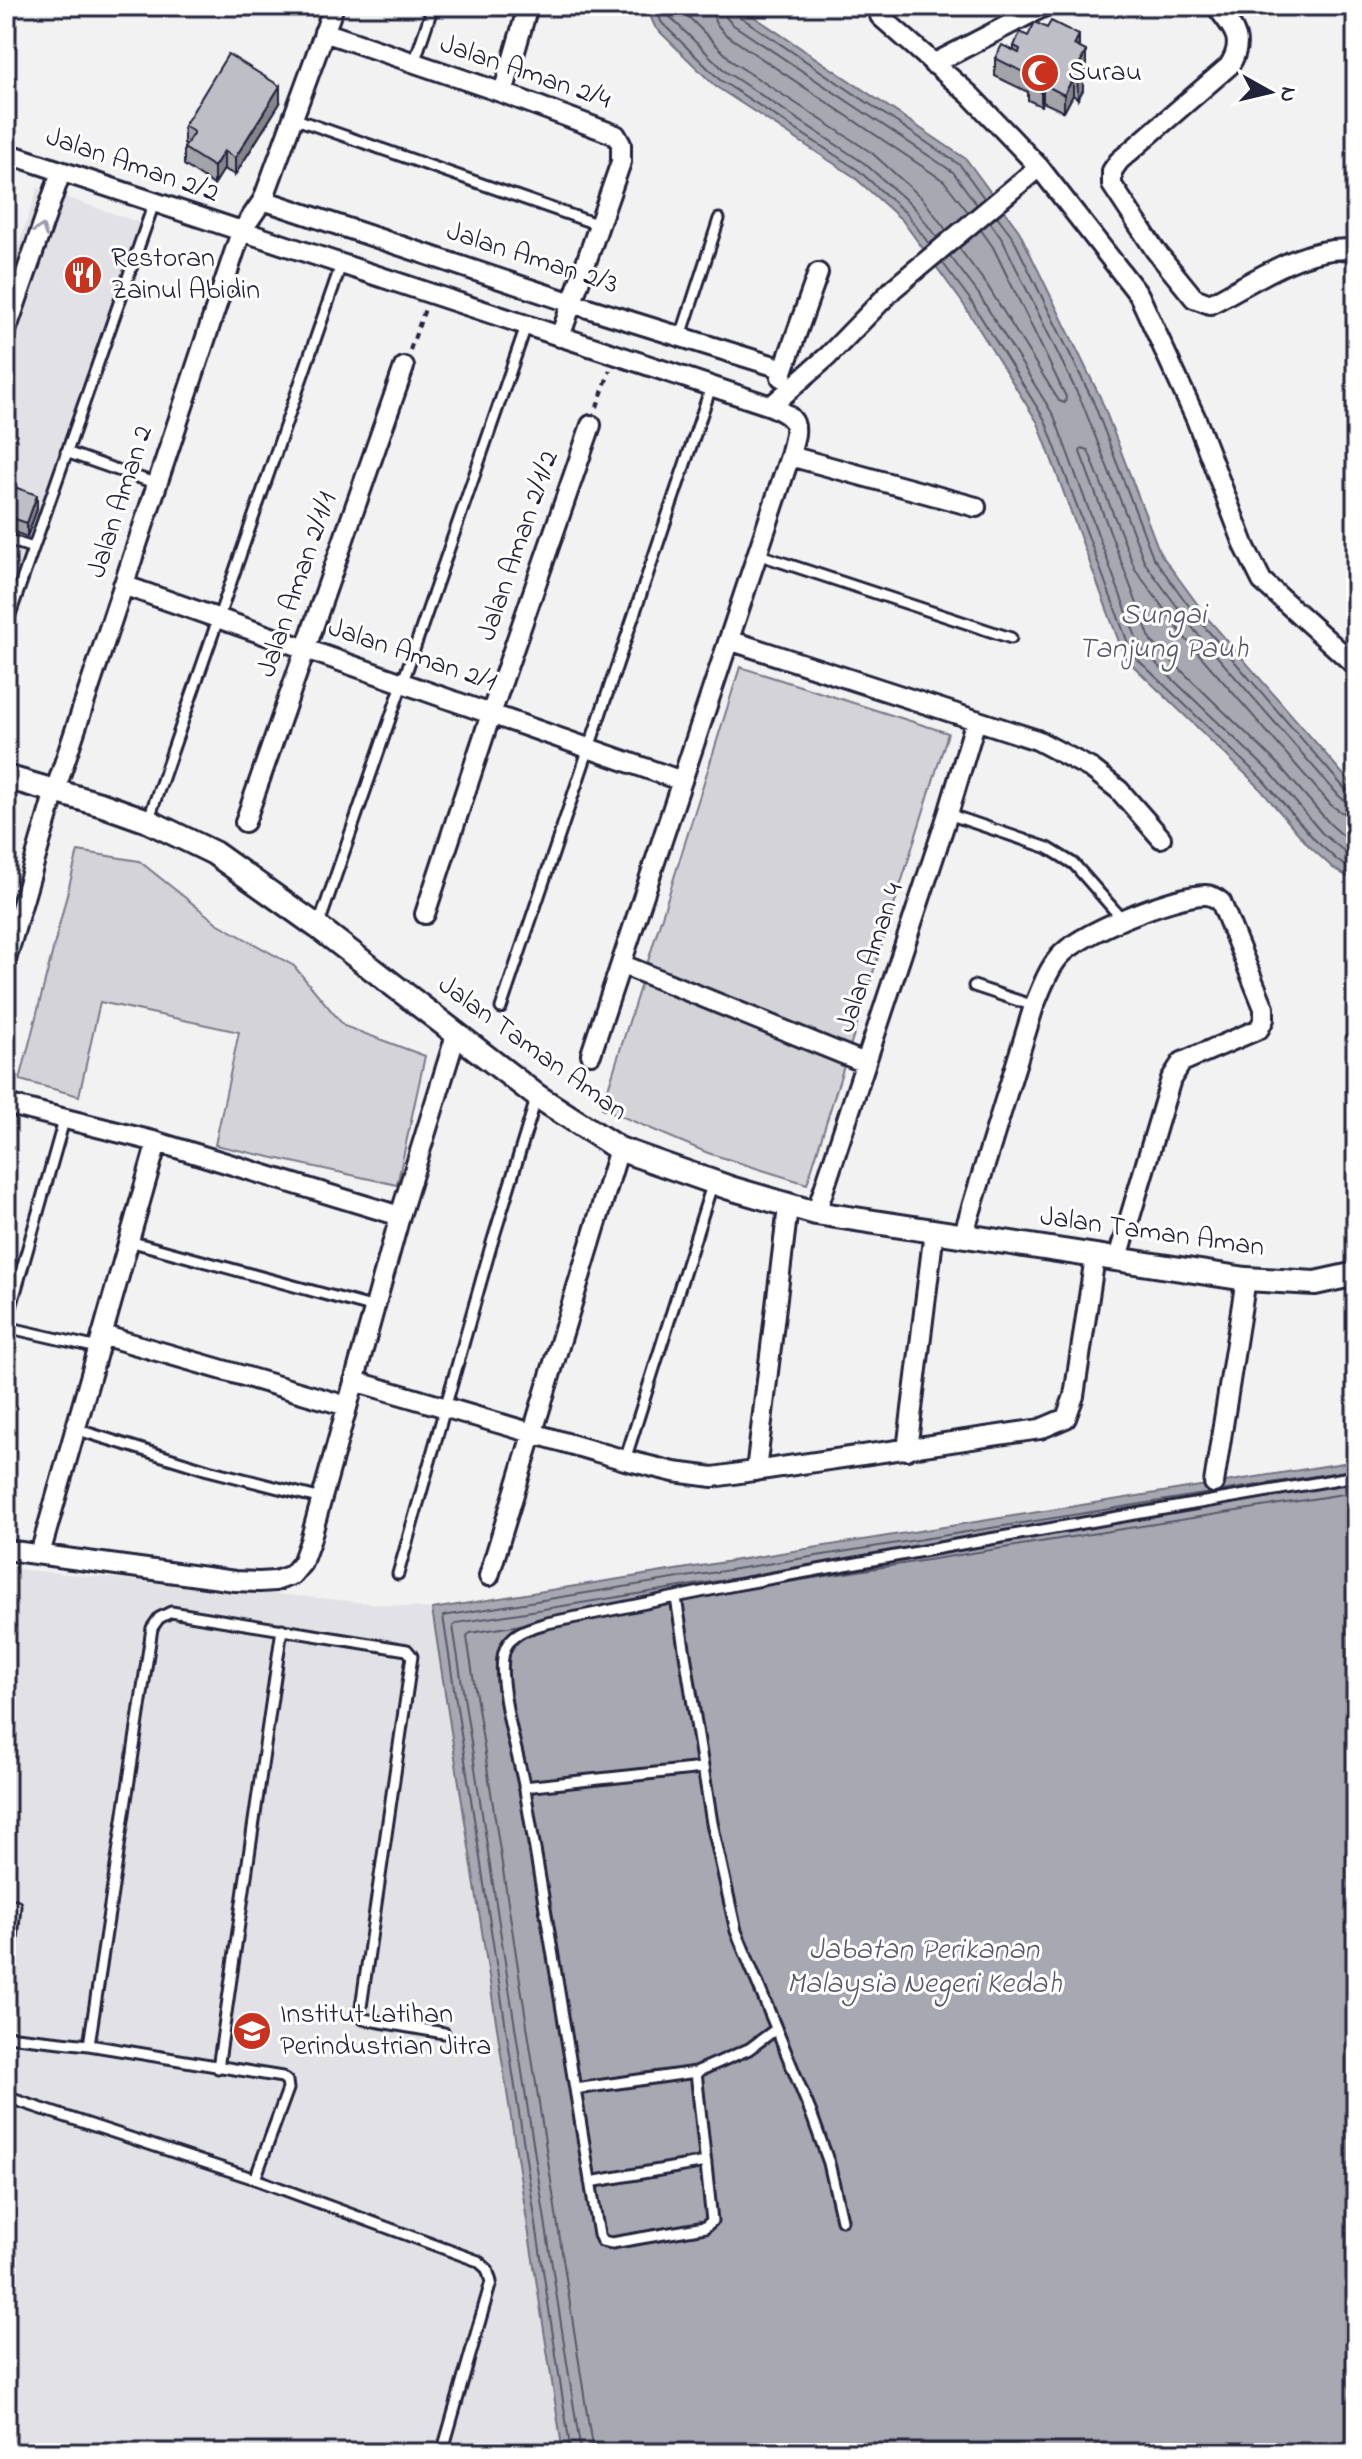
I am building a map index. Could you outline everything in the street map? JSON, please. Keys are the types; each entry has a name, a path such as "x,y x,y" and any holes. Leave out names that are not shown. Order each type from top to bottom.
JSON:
{"street":[{"name":"Jalan Aman 2","path":"6,960 55,791 241,232 263,200 334,6"},
{"path":"503,93 528,6"},
{"path":"878,6 880,16 1013,137 1032,172 1139,295 1196,419 1262,581 1356,666"},
{"path":"933,64 1045,6"},
{"path":"1216,6 1235,33 1237,54 1229,66 1119,161 1112,171 1112,185 1155,250 1201,303 1210,304 1312,252 1338,247 1356,250"},
{"name":"Jalan Aman 2/4","path":"324,32 616,135 621,144 621,162 599,225"},
{"name":"Jalan Aman 2/2","path":"6,153 771,406"},
{"path":"6,331 61,172"},
{"path":"771,406 828,356 894,288 1032,172"},
{"name":"Jalan Aman 2/3","path":"263,200 572,303 784,369"},
{"path":"560,337 599,225"},
{"path":"771,406 818,273"},
{"name":"Jalan Aman 2/1/1","path":"245,822 404,367"},
{"path":"591,1054 790,456 796,432 795,421 789,414 771,406"},
{"name":"Jalan Aman 2/1/2","path":"425,914 591,425"},
{"path":"790,456 976,507"},
{"name":"Jalan Aman 2/1","path":"123,585 682,781"},
{"path":"729,640 1037,740 1092,769 1119,790 1161,838"},
{"name":"Jalan Aman 4","path":"816,1213 976,720"},
{"name":"Jalan Taman Aman","path":"6,777 148,821 214,853 318,927 537,1096 619,1149 788,1207 816,1213 1246,1279 1315,1283 1356,1274"},
{"path":"354,1381 625,1460 674,1472 713,1477 1040,1429 1066,1418 1106,1259 1171,1079 1182,1062 1259,1029 1264,1019 1264,1008 1221,902 1214,897 1184,898 1123,920 1078,941 1059,957 1034,1006 963,1236"},
{"path":"621,964 865,1063"},
{"path":"6,1550 235,1581 275,1581 292,1575 302,1563 322,1499 400,1216 456,1035"},
{"path":"6,1104 157,1142 400,1216"},
{"path":"40,1554 157,1142"},
{"path":"489,1576 619,1149"},
{"path":"756,1471 788,1207"},
{"path":"907,1450 934,1231"},
{"path":"1214,1483 1246,1279"},
{"path":"100,1342 347,1406"}],"lane":[{"path":"414,63 433,6"},
{"path":"293,118 599,225"},
{"path":"6,626 154,203"},
{"path":"681,336 719,219"},
{"path":"148,821 341,265"},
{"path":"318,927 526,326"},
{"path":"501,1008 711,387"},
{"path":"66,452 157,484"},
{"path":"6,539 33,548"},
{"path":"757,554 1011,638"},
{"path":"948,814 1048,848 1074,864 1123,920"},
{"path":"974,986 1034,1006"},
{"path":"398,1574 537,1096"},
{"path":"65,1117 6,1326 100,1342"},
{"path":"625,1460 713,1182"},
{"path":"129,1241 375,1308"},
{"path":"75,1429 208,1470 322,1499"},
{"path":"696,2072 712,2221 705,2227 612,2243 602,2241 505,1690 505,1652 512,1638 526,1629 547,1623 951,1545 1356,1476"},
{"path":"676,1598 712,1823 736,1931 829,2163 842,2220"},
{"path":"89,2045 152,1628 159,1618 171,1612 407,1650 412,1656 360,2014 363,2019 444,2033"},
{"path":"218,2068 282,1629"},
{"path":"524,1787 703,1768"},
{"path":"6,2011 15,1905"},
{"path":"575,2089 696,2072 749,2049 776,2029"},
{"path":"6,2036 89,2045 282,2077 287,2081 288,2089 255,2179"},
{"path":"6,2097 255,2179 478,2261 487,2269 491,2282 442,2453"},
{"path":"590,2182 706,2162"}],"path":[{"path":"404,367 431,294"},
{"path":"591,425 615,356"}],"shaded area":[{"path":"38,188 144,224 6,621 6,281"},
{"path":"740,667 948,733 807,1184 708,1153 602,1108"},
{"path":"78,851 139,861 217,923 294,966 344,1026 425,1056 397,1185 215,1145 239,1032 100,1002 79,1096 20,1080"},
{"name":"Institut Latihan Perindustrian Jitra","path":"6,1568 432,1609 563,2453 6,2453"}],"water":[{"name":"Sungai Tanjung Pauh","path":"646,6 738,6 966,159 1019,231 1100,397 1160,553 1209,620 1356,789 1356,882 1333,868 1309,846 1256,784 1125,658 1038,423 962,302 902,220 853,176 715,86 655,27"},
{"name":"Jabatan Perikanan Malaysia Negeri Kedah","path":"1356,1461 1356,2453 563,2453 432,1609"}],"building":[{"name":"Surau","path":"1051,21 1079,35 1074,45 1086,51 1077,69 1083,72 1078,81 1073,78 1064,95 1043,84 1041,89 1028,82 1031,76 995,58 1002,45 1019,53 1020,49 1014,46 1020,32 1028,36 1035,22 1047,28"},
{"path":"228,54 280,86 235,158 224,151 214,167 184,148 194,132 184,126"},
{"path":"6,484 37,495 27,523 6,516"}],"place":[{"name":"Surau","path":"1040,73"},
{"name":"Restoran Zainul Abidin","path":"83,275"},
{"name":"Institut Latihan Perindustrian Jitra","path":"252,2031"}]}
